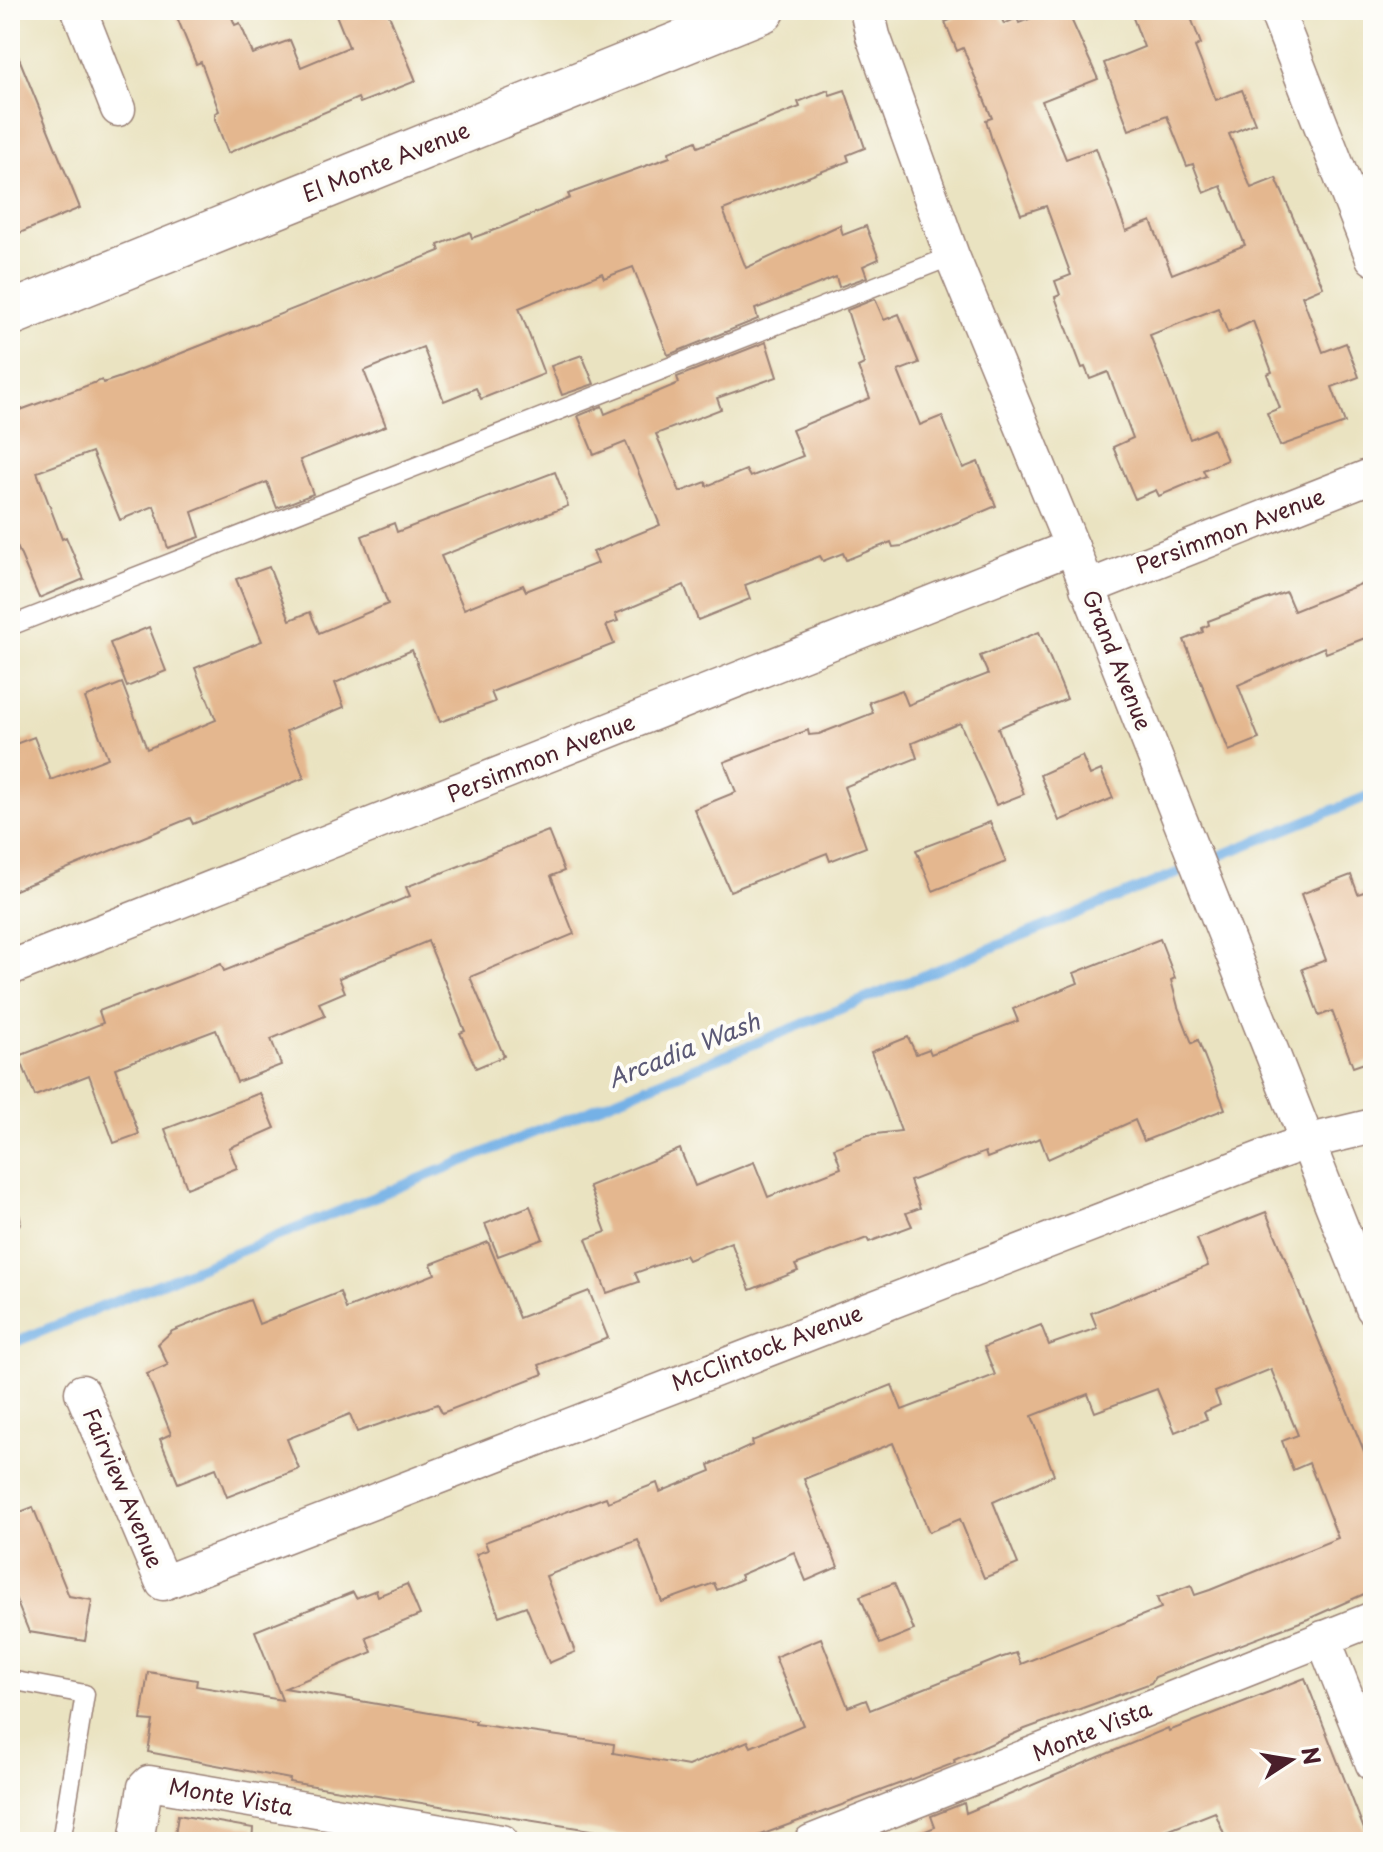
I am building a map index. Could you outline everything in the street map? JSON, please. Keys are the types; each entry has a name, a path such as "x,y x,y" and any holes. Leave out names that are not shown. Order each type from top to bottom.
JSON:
{"street":[{"path":"79,10 118,109"},
{"name":"El Monte Avenue","path":"10,314 763,10"},
{"name":"Grand Avenue","path":"867,10 873,36 952,256 1072,547 1373,1308"},
{"path":"1276,10 1373,258"},
{"name":"Persimmon Avenue","path":"1087,588 1373,475"},
{"name":"Persimmon Avenue","path":"10,968 1072,547"},
{"name":"McClintock Avenue","path":"164,1583 1306,1142 1373,1126"},
{"name":"Fairview Avenue","path":"82,1392 164,1583"},
{"name":"Monte Vista","path":"811,1842 1373,1619"},
{"path":"1323,1638 1373,1764"},
{"name":"Monte Vista","path":"136,1842 145,1787 149,1783 379,1832 501,1842"}],"lane":[{"path":"10,626 952,256"},
{"path":"10,1680 85,1694 61,1842"}],"building":[{"path":"174,10 229,10 235,25 240,23 253,54 290,40 301,67 349,47 334,10 387,10 416,81 360,103 358,98 228,153 215,119 215,113 219,111 201,62 196,64"},
{"path":"974,10 998,10 1004,24 1017,18 1019,23 1052,10 1067,10 1098,79 1042,101 1066,159 1096,148 1126,231 1151,221 1172,274 1245,245 1221,186 1204,193 1193,164 1187,166 1167,116 1129,130 1104,63 1144,47 1130,10 1188,10 1201,44 1195,47 1216,100 1242,90 1255,123 1229,134 1251,188 1276,178 1323,287 1302,296 1323,352 1346,343 1359,377 1332,387 1345,423 1280,446 1267,413 1280,408 1267,374 1272,372 1253,321 1228,333 1218,308 1150,335 1190,439 1214,429 1227,460 1203,470 1206,476 1159,496 1156,490 1135,499 1113,447 1133,438 1108,372 1090,379 1085,367 1082,368 1055,297 1060,295 1055,281 1071,275 1046,206 1021,214 992,140 986,120 992,118 963,48 957,51 945,22"},
{"path":"10,42 80,208 10,237"},
{"path":"828,90 830,95 845,90 865,148 847,155 849,161 723,210 746,268 840,225 843,235 866,226 879,259 863,266 867,277 839,287 836,277 755,309 758,319 668,355 633,267 604,278 602,273 519,308 544,374 481,399 476,388 444,401 423,347 364,371 386,426 300,460 313,494 277,508 267,482 192,512 200,537 168,548 154,506 120,520 92,452 37,472 62,539 66,537 84,579 39,598 10,530 10,406 15,412 102,380 103,383 121,377 440,251 438,245 470,232 472,238 500,228 570,198 568,194 670,157 669,152 696,141 698,147 800,107 798,102"},
{"path":"875,299 884,320 899,314 919,363 898,371 920,425 942,416 963,468 978,462 996,506 902,546 893,547 891,542 846,560 843,553 823,561 820,556 745,585 750,599 698,620 684,585 615,614 618,621 606,625 614,644 491,692 495,702 440,722 412,650 335,683 344,707 286,731 304,778 193,824 190,818 10,892 10,746 34,737 51,780 108,758 85,698 122,683 147,749 216,720 195,668 262,641 236,579 269,567 290,620 310,612 319,633 388,604 362,536 394,523 397,532 555,472 568,506 441,556 464,609 523,585 526,591 598,563 593,552 660,525 626,442 594,455 578,416 602,406 605,414 679,383 677,377 766,342 777,377 717,398 721,409 656,434 680,492 706,482 707,486 746,470 750,477 803,456 792,430 870,398 858,367 864,364 847,310"},
{"path":"582,355 594,384 562,395 551,366"},
{"path":"1373,579 1373,635 1326,653 1324,647 1238,685 1259,739 1229,751 1184,640 1203,632 1202,628 1209,625 1208,621 1286,592 1294,611"},
{"path":"149,627 166,671 127,687 110,643"},
{"path":"1039,632 1067,699 998,728 1024,794 996,805 960,723 912,743 917,758 844,787 866,847 830,861 827,853 730,891 694,809 736,792 724,762 808,730 809,735 819,734 873,713 869,702 902,690 908,705 988,674 980,656"},
{"path":"1082,756 1090,775 1101,770 1113,798 1059,821 1040,775"},
{"path":"990,822 1006,862 933,891 916,850"},
{"path":"548,831 564,871 551,876 574,934 470,977 504,1056 476,1068 460,1033 465,1031 428,941 339,978 345,992 319,1003 325,1016 271,1039 281,1065 237,1082 216,1030 115,1068 139,1134 114,1143 89,1075 35,1096 19,1056 103,1023 99,1011 221,964 224,971 320,933 410,896 406,887"},
{"path":"1351,875 1358,894 1373,889 1373,1060 1353,1067 1332,1011 1319,1016 1302,969 1326,960 1301,894"},
{"path":"1160,939 1175,978 1171,980 1178,1007 1192,1043 1198,1040 1225,1109 1144,1141 1135,1120 1048,1159 1040,1138 987,1158 985,1152 910,1181 920,1208 906,1213 912,1226 869,1242 867,1238 795,1265 798,1271 750,1290 731,1242 688,1260 685,1255 635,1273 639,1282 607,1293 586,1239 606,1232 589,1186 680,1149 695,1186 754,1162 768,1197 841,1168 834,1148 868,1135 901,1131 871,1052 908,1037 916,1054 929,1049 931,1054 1018,1021 1013,1009 1078,983 1074,973"},
{"path":"260,1093 275,1128 229,1148 237,1168 187,1188 165,1129"},
{"path":"530,1206 543,1239 498,1256 485,1224"},
{"path":"1266,1212 1373,1473 1373,1590 1308,1619 1155,1677 1151,1683 1025,1729 954,1760 955,1763 742,1842 640,1842 641,1838 289,1782 290,1779 148,1752 153,1721 141,1720 148,1672 197,1680 196,1686 282,1700 255,1631 353,1592 356,1598 376,1590 378,1596 407,1584 420,1615 366,1637 372,1652 285,1688 476,1721 475,1724 614,1744 613,1753 688,1766 748,1741 751,1747 803,1725 775,1657 821,1638 848,1707 866,1700 870,1710 1016,1653 1021,1664 1161,1608 1157,1598 1191,1585 1195,1595 1338,1538 1309,1463 1293,1470 1282,1441 1298,1435 1271,1369 1215,1392 1220,1405 1204,1412 1207,1419 1175,1432 1157,1389 1095,1412 1088,1394 1032,1416 1054,1475 993,1502 1018,1564 984,1578 960,1519 929,1532 893,1443 804,1479 838,1567 806,1581 794,1552 740,1575 742,1579 717,1590 714,1583 662,1602 638,1540 546,1576 575,1652 549,1663 526,1606 499,1616 476,1554 488,1550 485,1542 606,1497 608,1502 657,1483 660,1492 711,1471 709,1465 753,1445 752,1441 892,1385 902,1410 995,1375 984,1347 1041,1325 1049,1345 1097,1328 1091,1313 1208,1266 1197,1239"},
{"path":"488,1242 519,1318 589,1291 608,1338 539,1365 543,1374 442,1413 438,1404 357,1432 350,1414 287,1439 299,1469 227,1497 216,1468 178,1483 160,1439 171,1434 147,1374 168,1365 158,1344 172,1331 250,1300 259,1324 340,1292 346,1309 435,1274 431,1264"},
{"path":"33,1507 69,1596 92,1600 85,1641 29,1632 10,1585 10,1516"},
{"path":"894,1583 914,1630 880,1644 860,1596"},
{"path":"1305,1678 1369,1842 1227,1842 1215,1812 1139,1842 900,1842 935,1827 931,1816 964,1803 966,1813 1168,1728 1169,1731"},
{"path":"178,1815 253,1828 252,1842 174,1842"}],"waterway":[{"name":"Arcadia Wash","path":"10,1344 1373,794"}]}
